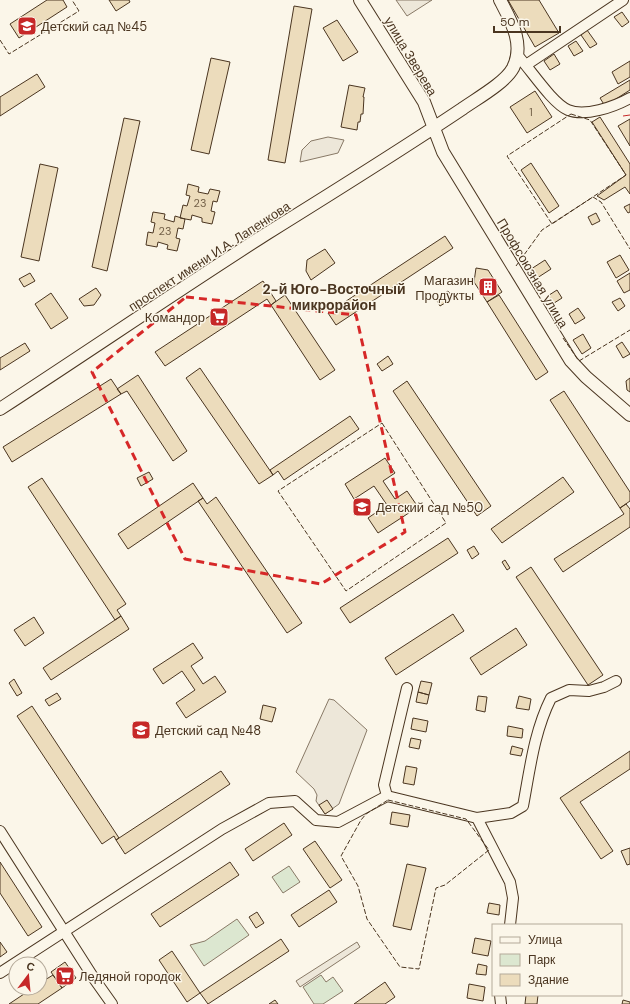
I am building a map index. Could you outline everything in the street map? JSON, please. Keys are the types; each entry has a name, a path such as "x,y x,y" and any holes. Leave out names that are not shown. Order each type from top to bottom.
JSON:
{"main road":[{"name":"улица Зверева","path":"360,0 424,102 434,128"},
{"path":"500,0 512,25 522,60"},
{"name":"проспект имени И.А. Лапенкова","path":"0,410 253,243 434,128 498,84 522,60"},
{"name":"Профсоюзная улица","path":"434,128 443,152 571,361 630,415"}],"street":[{"path":"623,0 522,60 554,100 569,110 588,112 616,106 630,98"},
{"path":"0,973 64,930 222,829 269,803 295,801 316,820 338,822 387,796 478,818 511,813 523,806 534,742 542,715 551,698 569,690 589,691 604,688 616,681"},
{"path":"387,796 384,784 408,688"},
{"path":"478,818 510,882 513,898 510,924"},
{"path":"0,831 95,980 112,1004"}],"highlighted area":[{"path":"186,297 356,315 405,532 321,584 185,559 92,372"}],"green space":[{"path":"289,866 300,882 283,893 272,877"},
{"path":"237,919 249,935 204,966 190,945 205,941"},
{"path":"321,975 326,982 333,977 343,991 323,1004 314,1004 303,987"}],"shaded area":[{"path":"396,0 432,0 407,16"},
{"path":"328,137 344,140 338,153 300,162 302,150 311,141"},
{"path":"329,699 334,700 367,730 339,804 325,814 316,801 317,795 314,789 296,772"},
{"path":"357,942 360,947 300,987 296,981"}],"building":[{"path":"47,0 63,0 67,7 19,38 10,24"},
{"path":"109,0 129,0 130,2 116,11"},
{"path":"508,0 539,0 559,33 535,47"},
{"path":"294,6 312,9 285,163 268,160"},
{"path":"622,12 629,22 622,27 614,17"},
{"path":"337,20 358,52 343,61 323,28"},
{"path":"587,30 597,44 590,48 581,35"},
{"path":"576,41 583,51 574,56 568,46"},
{"path":"554,54 560,64 550,70 544,61"},
{"path":"211,58 230,62 209,154 191,150"},
{"path":"630,61 630,77 618,84 612,72"},
{"path":"37,74 45,87 0,116 0,97"},
{"path":"630,80 630,90 605,106 600,98"},
{"path":"349,85 365,88 363,97 363,114 361,114 360,122 358,122 357,130 341,127"},
{"path":"535,91 552,117 527,133 510,107"},
{"path":"600,117 630,164 630,194 625,187 604,200 597,196 626,175 592,122"},
{"path":"124,118 140,121 107,271 92,267"},
{"path":"630,119 630,146 618,126"},
{"path":"531,163 559,206 549,213 521,170"},
{"path":"40,164 58,168 39,261 21,257"},
{"path":"188,184 199,187 198,192 208,194 210,189 220,191 217,202 213,201 211,211 215,212 212,224 202,222 202,218 192,215 191,220 180,218 183,205 187,206 190,196 186,195"},
{"path":"630,204 630,212 628,213 624,207"},
{"path":"153,212 165,214 164,219 174,222 175,216 185,219 183,229 178,228 176,238 180,239 177,251 167,249 168,245 158,242 157,247 146,245 148,232 153,233 155,223 151,222"},
{"path":"596,213 600,221 592,225 588,217"},
{"path":"445,236 453,248 336,325 328,313"},
{"path":"325,249 335,263 311,280 306,271 307,260"},
{"path":"620,255 629,270 616,278 607,262"},
{"path":"545,260 551,269 534,280 528,271"},
{"name":"Магазин Продукты","path":"476,268 488,270 502,292 487,302 474,282"},
{"path":"30,273 35,281 24,287 19,279"},
{"path":"630,273 630,290 624,293 617,281"},
{"path":"263,281 276,301 271,305 267,299 165,366 155,352"},
{"path":"96,288 101,295 94,305 84,306 79,299"},
{"path":"557,290 562,298 551,305 546,297"},
{"path":"448,291 453,298 440,306 436,299"},
{"path":"51,293 68,318 51,329 35,304"},
{"path":"285,295 335,370 320,380 271,305"},
{"path":"499,295 548,372 536,380 487,302"},
{"path":"620,298 625,306 618,311 612,302"},
{"path":"578,308 585,318 575,324 569,314"},
{"path":"583,334 591,348 582,354 573,340"},
{"path":"622,342 630,354 623,358 616,346"},
{"path":"25,343 30,351 0,370 0,358"},
{"path":"388,356 393,364 382,371 377,364"},
{"path":"200,368 273,475 259,484 186,378"},
{"path":"138,375 187,451 173,461 127,391 121,394 117,389"},
{"path":"630,378 630,392 627,390 626,381"},
{"path":"111,379 121,394 12,462 3,447"},
{"path":"407,381 491,506 477,516 393,391"},
{"path":"564,391 630,492 630,501 620,508 550,400"},
{"path":"350,416 359,429 284,480 278,471 273,475 270,470"},
{"path":"385,458 395,473 383,481 395,499 407,491 418,507 378,533 368,518 387,505 374,486 354,499 345,484"},
{"path":"149,472 153,479 141,486 137,478"},
{"path":"563,477 574,492 502,543 491,529"},
{"path":"42,478 126,604 117,610 121,616 115,620 28,487"},
{"path":"193,483 203,498 128,549 118,534"},
{"path":"216,497 302,623 287,633 198,501 203,498 207,504"},
{"path":"626,504 630,509 630,527 563,572 554,559 624,514 620,508"},
{"path":"448,538 458,553 350,623 340,608"},
{"path":"474,546 479,554 472,559 467,550"},
{"path":"505,560 510,568 507,570 502,562"},
{"path":"531,567 603,675 588,685 516,577"},
{"path":"453,614 464,631 396,675 385,658"},
{"path":"121,616 129,629 51,680 43,668"},
{"path":"34,617 44,633 25,646 14,630"},
{"path":"516,628 527,645 481,675 470,658"},
{"path":"193,643 203,658 191,666 203,684 215,676 226,692 186,718 176,703 195,690 182,671 163,684 153,669"},
{"path":"14,679 22,693 17,696 9,683"},
{"path":"421,681 432,683 429,695 418,692"},
{"path":"418,692 429,695 427,704 416,702"},
{"path":"57,693 61,699 49,706 45,700"},
{"path":"478,696 487,697 485,712 476,710"},
{"path":"519,696 531,699 529,710 516,708"},
{"path":"263,705 276,708 272,722 260,719"},
{"path":"32,706 119,838 116,840 114,836 102,844 17,716"},
{"path":"413,718 428,721 426,732 411,729"},
{"path":"508,726 523,729 522,738 507,736"},
{"path":"411,738 421,740 419,749 409,747"},
{"path":"512,746 523,749 521,756 510,754"},
{"path":"630,751 630,769 580,802 613,851 601,859 560,798"},
{"path":"406,766 417,768 414,785 403,783"},
{"path":"221,771 230,784 125,854 116,840"},
{"path":"327,800 333,809 325,814 319,805"},
{"path":"392,812 410,815 408,827 390,824"},
{"path":"284,823 292,835 253,861 245,849"},
{"path":"315,841 342,880 330,888 303,849"},
{"path":"630,848 630,864 627,865 621,851"},
{"path":"0,862 42,927 28,936 0,893"},
{"path":"230,862 239,875 160,927 151,914"},
{"path":"407,864 426,868 411,930 393,926"},
{"path":"329,890 337,902 299,927 291,915"},
{"path":"489,903 500,905 499,915 487,913"},
{"path":"257,912 264,923 256,928 249,917"},
{"path":"475,938 491,941 488,956 472,953"},
{"path":"281,939 289,951 208,1004 200,993"},
{"path":"0,942 7,952 0,957"},
{"path":"172,951 200,993 187,1002 159,960"},
{"name":"Ледяной городок","path":"65,962 76,978 62,988 51,972"},
{"path":"478,964 487,966 486,975 476,974"},
{"path":"53,975 62,988 38,1004 9,1004 21,996 48,996 48,978"},
{"path":"385,982 395,997 385,1004 354,1004"},
{"path":"469,984 485,987 483,1001 467,998"},
{"path":"526,996 538,996 537,1004 525,1004"},
{"path":"275,1000 278,1004 269,1004"},
{"path":"623,1000 630,1002 630,1004 622,1004"}],"fence":[{"path":"0,40 9,54 79,11 72,0"},
{"path":"571,114 590,120 626,175 552,224 507,156 571,114"},
{"path":"516,266 542,230 593,197 601,202 630,249"},
{"path":"563,338 579,361 630,330"},
{"path":"382,423 446,523 346,591 278,491 382,423"},
{"path":"388,800 466,819 489,850 445,885 436,888 419,969 400,967 367,919 358,886 341,856 361,820 366,814 388,800"}],"power":[{"path":"623,116 630,115"}],"place":[{"name":"Детский сад №45","path":"27,26"},
{"name":"Магазин Продукты","path":"488,287"},
{"name":"Командор","path":"219,317"},
{"name":"Детский сад №50","path":"362,507"},
{"name":"Детский сад №48","path":"141,730"},
{"name":"Ледяной городок","path":"65,976"}],"district":[{"name":"2-й Юго-Восточный микрорайон","path":"334,298"}]}
